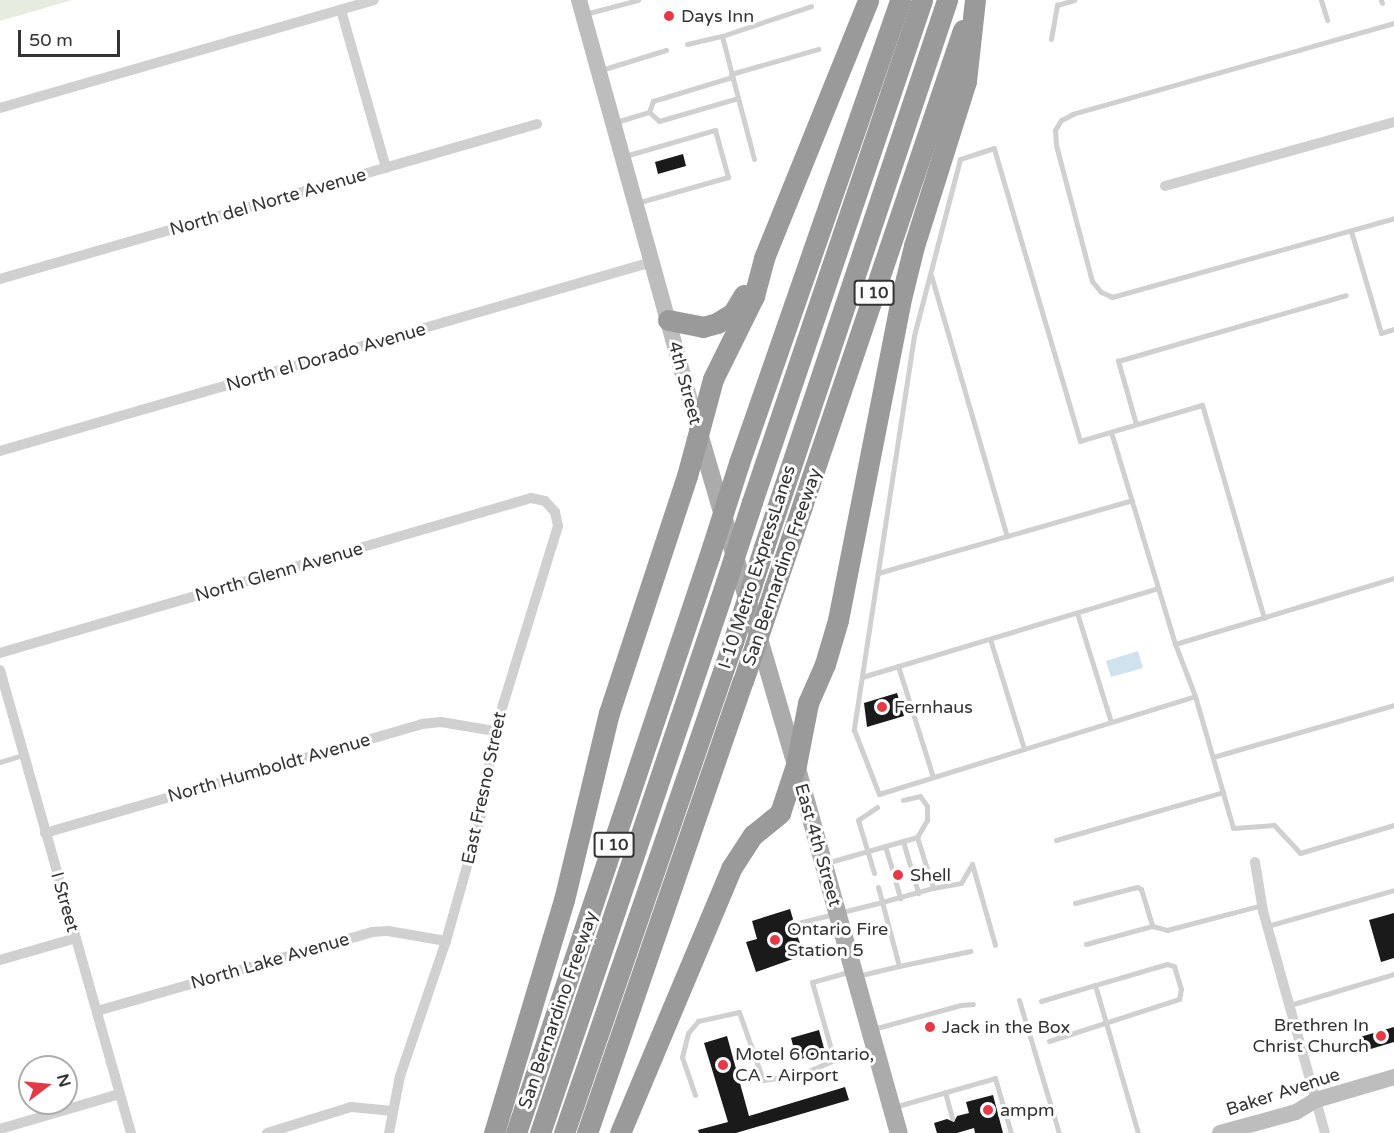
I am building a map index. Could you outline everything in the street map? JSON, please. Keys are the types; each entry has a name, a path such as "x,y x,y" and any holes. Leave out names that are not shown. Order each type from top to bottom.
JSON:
{"highway":[{"path":"668,320 703,327 724,320 739,304 764,258 868,0"},
{"name":"San Bernardino Freeway","path":"516,1133 739,463 900,0"},
{"name":"I-10 Metro ExpressLanes","path":"540,1133 922,0"},
{"name":"I-10 Metro ExpressLanes","path":"564,1133 733,642 947,0"},
{"path":"620,1133 732,867 753,835 780,813 796,765 808,703 825,664 838,620 908,269 966,81 974,0"},
{"name":"San Bernardino Freeway","path":"587,1133 974,0"},
{"path":"494,1133 561,911 609,713 687,476 713,380 754,296 764,258"}],"main road":[{"name":"4th Street","path":"581,7 698,430 796,765"},
{"name":"East 4th Street","path":"796,765 899,1133"},
{"name":"Baker Avenue","path":"1220,1133 1296,1112 1316,1100 1394,1077"}],"street":[{"path":"0,108 374,0"},
{"path":"341,10 386,168"},
{"path":"1165,186 1394,122"},
{"name":"North del Norte Avenue","path":"0,279 537,124"},
{"name":"North el Dorado Avenue","path":"0,452 652,262"},
{"name":"North Glenn Avenue","path":"0,653 531,498 545,501 555,512"},
{"name":"East Fresno Street","path":"389,1133 400,1076 446,940 480,820 495,730 558,526 555,512"},
{"name":"I Street","path":"0,670 131,1133"},
{"name":"North Humboldt Avenue","path":"45,833 422,724 441,722 495,730"},
{"path":"1256,862 1267,926 1325,1133"},
{"name":"North Lake Avenue","path":"97,1011 372,932 388,931 446,940"},
{"path":"0,960 76,938"},
{"path":"0,1129 120,1094"},
{"path":"267,1133 351,1107 393,1111"}],"lane":[{"path":"581,7 638,0"},
{"path":"1051,39 1057,5 1074,0"},
{"path":"1321,0 1327,20"},
{"path":"687,44 722,36 811,6"},
{"path":"1394,23 1073,114 1061,120 1055,130 1056,145 1092,281 1101,292 1112,297 1394,218"},
{"path":"722,36 754,159"},
{"path":"649,112 653,101 818,49"},
{"path":"599,70 666,50"},
{"path":"649,112 659,121 738,98"},
{"path":"614,122 649,112"},
{"path":"623,157 714,130 728,177 636,203"},
{"path":"1196,696 879,794 854,730 914,336 960,159 994,148 1080,441 1202,405 1264,618"},
{"path":"1351,231 1381,333 1394,329"},
{"path":"930,273 1007,536"},
{"path":"1136,424 1119,361 1346,295"},
{"path":"1111,432 1175,644 1196,696 1233,828 1274,825 1300,853 1394,825"},
{"path":"878,573 1132,500"},
{"path":"1175,644 1394,578"},
{"path":"862,677 1158,588"},
{"path":"1077,613 1111,722"},
{"path":"990,639 1024,749"},
{"path":"898,666 933,777"},
{"path":"1213,757 1394,705"},
{"path":"0,762 23,755"},
{"path":"1056,840 1223,792"},
{"path":"824,863 917,837 927,820 927,806 920,796 903,800"},
{"path":"874,873 858,820 877,807"},
{"path":"917,837 933,888"},
{"path":"903,841 910,865"},
{"path":"885,846 892,869"},
{"path":"794,924 933,888 961,883 972,864 995,945"},
{"path":"913,875 918,893"},
{"path":"896,880 900,898"},
{"path":"878,886 899,966"},
{"path":"1075,903 1137,886 1141,889 1152,926"},
{"path":"1267,926 1394,890"},
{"path":"1086,944 1152,926 1167,930 1185,927 1262,905"},
{"path":"834,1060 812,982 970,951"},
{"path":"1041,1001 1167,964 1173,966 1181,989 1179,999 1049,1041"},
{"path":"1290,1005 1394,975"},
{"path":"1095,985 1138,1133"},
{"path":"1019,1000 1059,1133"},
{"path":"870,1030 961,1005 974,1004"},
{"path":"695,1095 682,1057 688,1033 698,1021 739,1012 763,1080 799,1075 834,1060 875,1048"},
{"path":"892,1107 995,1078 1011,1133"},
{"path":"945,1092 952,1118"}],"shaded area":[{"path":"0,0 72,0 0,21"}],"water":[{"path":"1138,651 1143,668 1111,677 1106,661"}],"building":[{"path":"683,154 686,166 658,174 655,162"},
{"name":"Fernhaus","path":"897,693 904,716 867,727 864,703"},
{"name":"Ontario Fire Station 5","path":"790,909 793,919 789,926 795,929 804,955 756,972 746,942 757,939 752,921"},
{"path":"1394,913 1394,958 1381,962 1369,920"},
{"path":"1394,1027 1394,1042 1364,1051 1360,1037"},
{"path":"819,1030 825,1052 797,1060 791,1038"},
{"name":"Motel 6 Ontario, CA - Airport","path":"727,1036 749,1116 845,1087 849,1100 736,1133 699,1133 698,1130 728,1122 704,1043"},
{"path":"993,1095 1003,1133 975,1133 974,1128 957,1133 937,1133 934,1123 947,1119 954,1122 957,1116 969,1113 966,1102"}],"place":[{"name":"Days Inn","path":"669,16"},
{"name":"Fernhaus","path":"882,707"},
{"name":"Shell","path":"898,875"},
{"name":"Ontario Fire Station 5","path":"775,940"},
{"name":"Jack in the Box","path":"930,1027"},
{"name":"Brethren In Christ Church","path":"1381,1036"},
{"name":"Motel 6 Ontario, CA - Airport","path":"723,1065"},
{"name":"ampm","path":"988,1110"}]}
